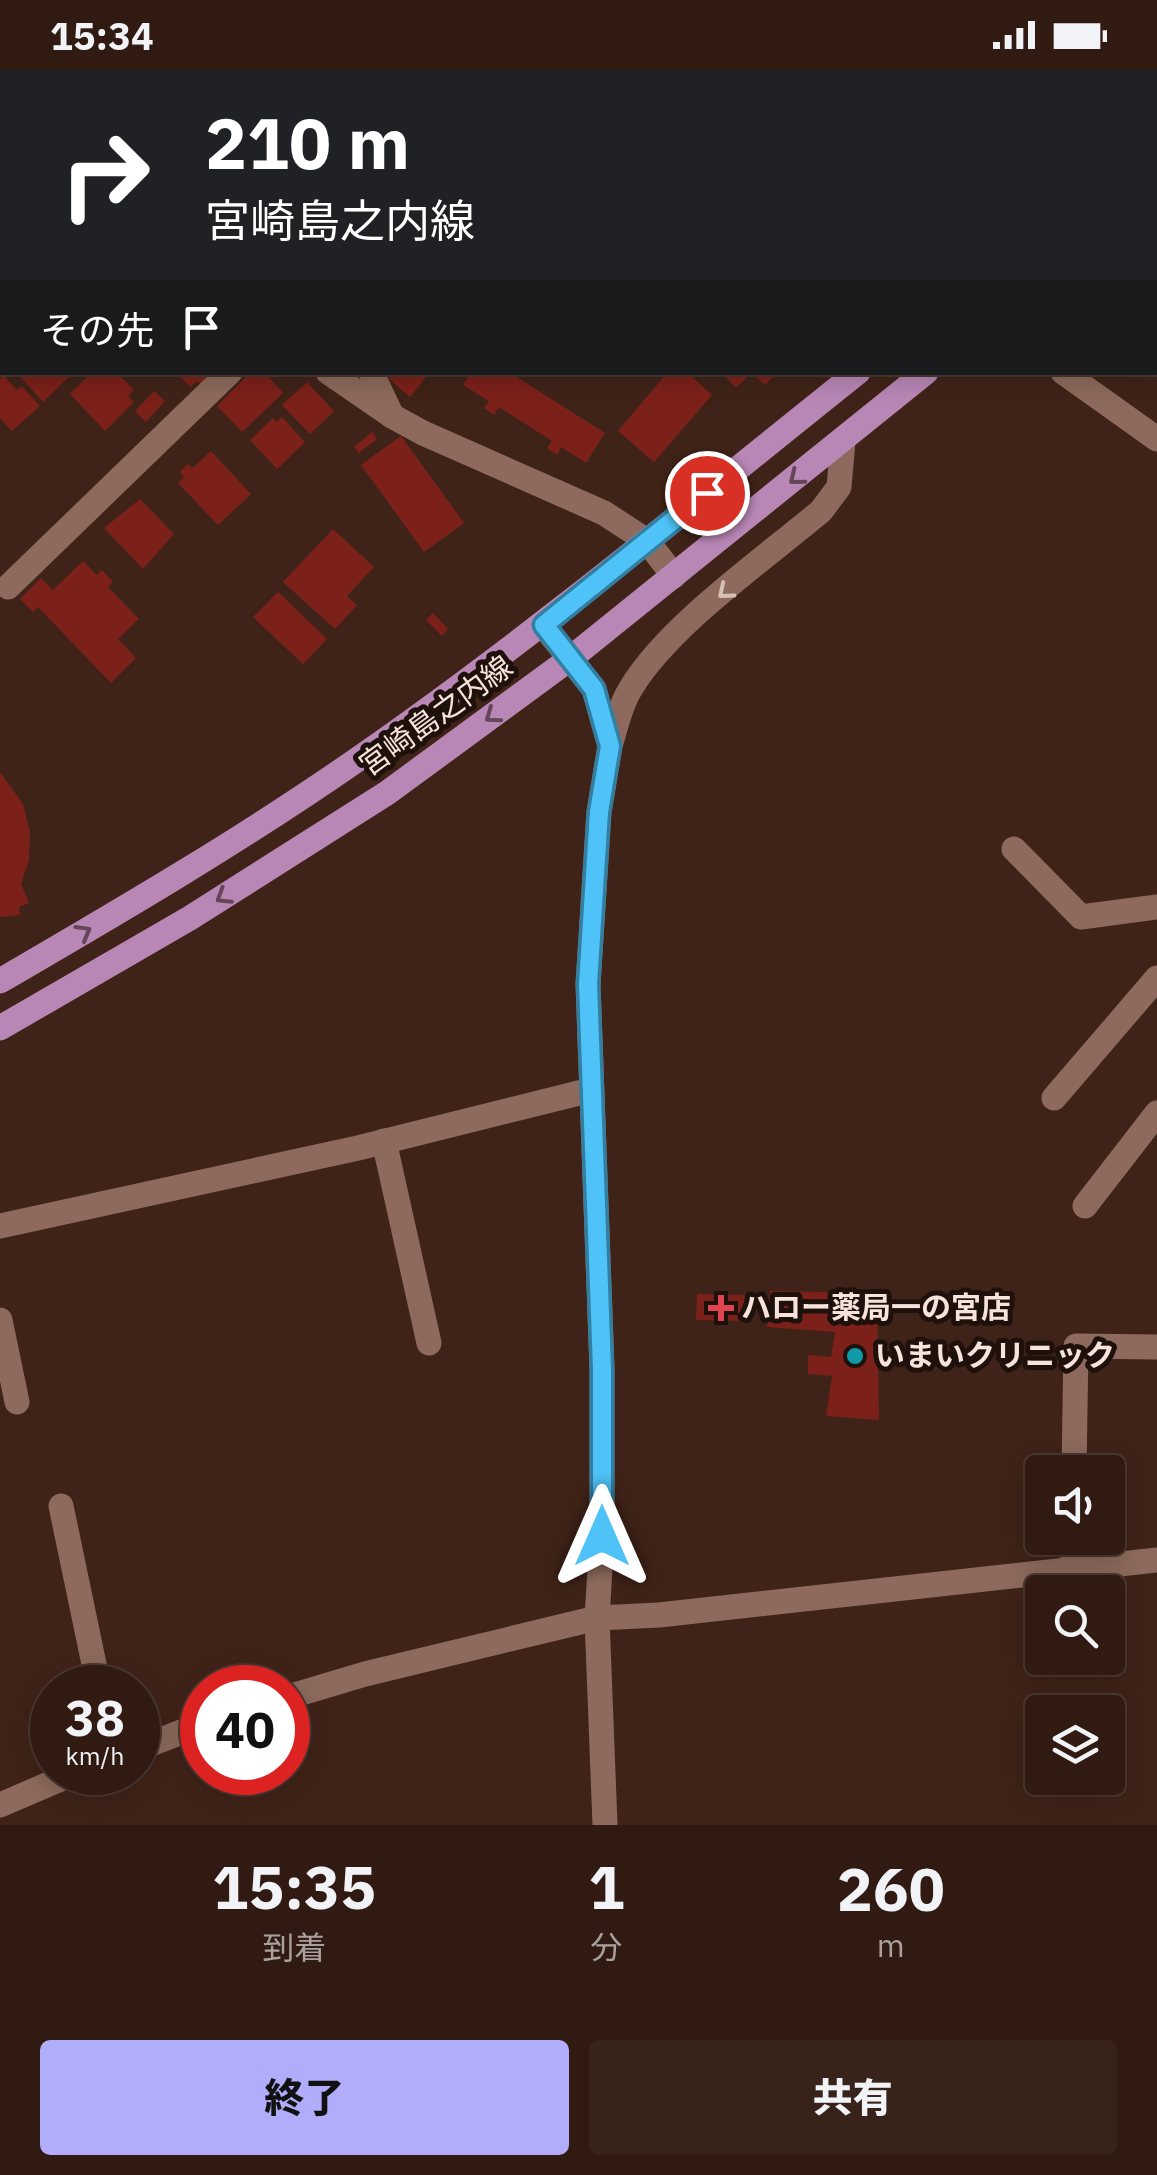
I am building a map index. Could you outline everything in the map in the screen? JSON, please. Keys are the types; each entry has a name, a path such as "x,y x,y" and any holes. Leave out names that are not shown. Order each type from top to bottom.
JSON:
{"main road":[{"name":"宮崎島之内線","path":"0,981 148,894 358,759 544,625 854,375"},
{"name":"宮崎島之内線","path":"0,1028 126,957 387,793 570,658 922,375"}],"street":[{"path":"8,587 227,375"},
{"path":"332,375 392,416 604,513 647,541 674,576"},
{"path":"373,375 392,416"},
{"path":"1067,375 1157,438"},
{"path":"604,1825 598,1618 602,1369 590,965 599,812 610,746 628,692 645,667 681,629 821,511 839,487 843,441"},
{"path":"544,625 594,689 610,746"},
{"path":"1014,849 1082,917 1157,906"},
{"path":"1054,1098 1157,978"},
{"path":"0,1226 384,1141 591,1090"},
{"path":"1084,1206 1157,1112"},
{"path":"384,1141 429,1343"},
{"path":"0,1320 17,1402"},
{"path":"1074,1455 1076,1346 1157,1347"},
{"path":"61,1506 94,1665"},
{"path":"1073,1555 1073,1570"},
{"path":"310,1690 598,1618 677,1613 1157,1560"},
{"path":"0,1805 30,1792"}],"building":[{"path":"19,375 71,375 43,402"},
{"path":"89,375 120,375 134,390 128,396 134,402 105,431 70,394"},
{"path":"177,375 211,375 201,384 197,381 191,387"},
{"path":"248,375 267,375 283,393 242,432 217,406"},
{"path":"392,375 428,375 410,397 389,379"},
{"path":"469,375 514,375 605,433 586,463 561,447 557,455 547,448 552,441 499,407 494,415 484,408 489,401 463,385"},
{"path":"665,375 690,375 712,395 654,462 618,431"},
{"path":"724,375 749,375 736,388"},
{"path":"754,375 775,375 765,385"},
{"path":"4,376 17,390 22,386 40,406 12,431 0,418 0,379"},
{"path":"307,382 334,411 310,434 282,405"},
{"path":"154,391 165,401 146,422 135,411"},
{"path":"282,417 305,442 277,469 250,440 273,418 276,422"},
{"path":"372,432 377,439 359,453 354,447"},
{"path":"401,436 464,523 424,552 361,465"},
{"path":"211,451 251,494 218,525 178,483 184,477 180,472 188,464 193,468"},
{"path":"140,499 174,534 143,569 104,528"},
{"path":"333,529 374,567 347,596 357,605 335,629 283,582"},
{"path":"83,561 97,575 102,570 113,582 108,587 139,619 118,639 136,658 111,683 38,607 33,612 20,599 41,578 53,590"},
{"path":"278,592 327,639 303,664 253,617"},
{"path":"433,613 448,629 442,636 426,620"},
{"path":"0,772 23,804 30,832 29,860 21,884 29,903 19,907 20,915 0,917"},
{"name":"いまいクリニック","path":"770,1291 877,1293 879,1420 826,1416 832,1376 808,1374 808,1355 831,1357 835,1332 767,1327"},
{"name":"ハロー薬局一の宮店","path":"697,1294 745,1295 745,1321 696,1320"}],"place":[{"name":"ハロー薬局一の宮店","path":"721,1308"},
{"name":"いまいクリニック","path":"855,1356"}],"route":[{"path":"602,1536 602,1369 588,984 599,812 610,746 594,689 544,625 707,493"}]}
